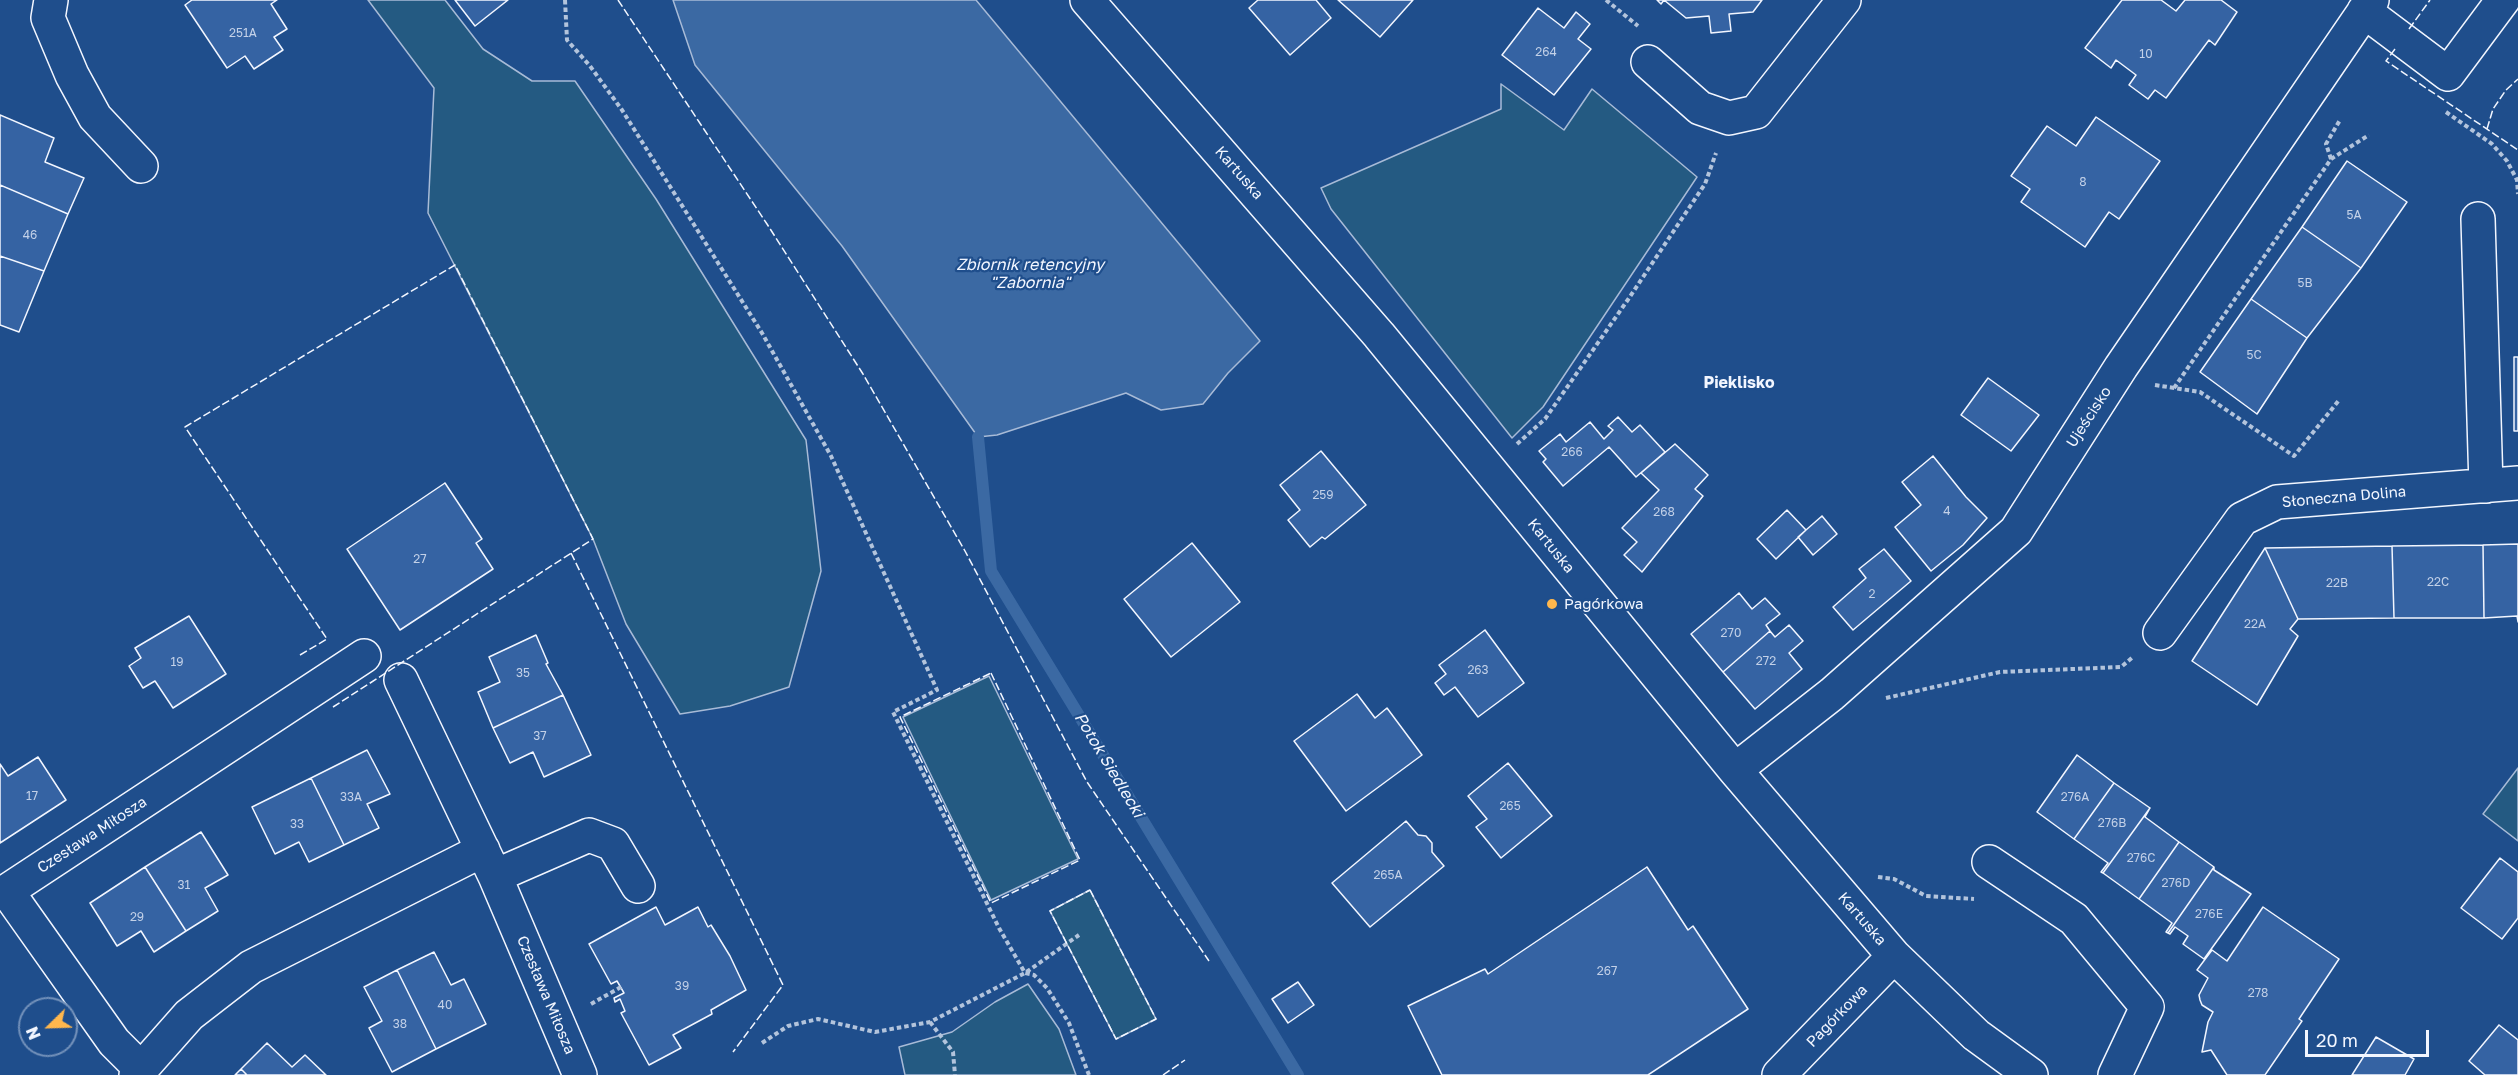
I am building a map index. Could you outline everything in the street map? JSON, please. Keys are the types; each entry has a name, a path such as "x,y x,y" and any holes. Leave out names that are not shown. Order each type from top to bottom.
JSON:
{"street":[{"path":"51,0 48,18 72,75 95,117 141,166"},
{"name":"Kartuska","path":"1087,0 1379,335 1735,770 1894,956 1976,1035 2031,1075"},
{"path":"1646,47 1700,108 1729,118 1756,112 1844,0"},
{"path":"2368,5 2448,74 2503,0"},
{"name":"Ujeścisko","path":"1735,770 1832,694 2016,531 2121,367 2368,5"},
{"path":"2478,219 2502,484"},
{"name":"Słoneczna Dolina","path":"2160,633 2242,519 2277,502 2502,484"},
{"name":"Czesława Miłosza","path":"364,656 7,891 114,1042 139,1072 189,1015 251,967 489,863"},
{"name":"Czesława Miłosza","path":"401,680 489,863 580,1075"},
{"path":"489,863 589,835 613,844 638,886"},
{"path":"1989,862 2074,919 2147,1007 2115,1075"},
{"name":"Pagórkowa","path":"1779,1075 1894,956"}],"path":[{"path":"565,0 567,40 590,66 622,110 762,333 831,456 937,690 893,712 999,928 1025,973 1035,975 1047,988 1068,1023 1089,1075"},
{"path":"1606,0 1646,47"},
{"path":"2442,110 2492,144 2507,161 2517,180 2518,194"},
{"path":"2331,159 2326,144 2343,115"},
{"path":"1514,446 1545,419 1706,184 1729,118"},
{"path":"2174,388 2331,159 2369,135"},
{"path":"2145,383 2200,392 2294,456 2340,399"},
{"path":"1832,694 1866,703 2000,672 2121,667 2160,633"},
{"path":"1874,876 1894,879 1926,896 1969,900 2031,890"},
{"path":"762,1043 788,1026 818,1019 874,1032 930,1022 1025,973 1079,935"},
{"path":"582,1008 621,987"},
{"path":"930,1022 953,1052 955,1075"}],"shaded area":[{"path":"368,0 445,0 483,49 532,81 575,81 656,199 806,440 821,571 789,687 730,706 680,714 626,624 593,539 428,213 434,88"},
{"path":"1501,84 1564,130 1592,89 1697,177 1543,407 1512,438 1331,209 1321,188 1501,109"},
{"path":"989,676 1078,859 991,900 903,717"},
{"path":"2518,768 2518,841 2483,814"},
{"path":"1090,890 1156,1019 1116,1039 1050,911"},
{"path":"1028,984 1059,1029 1076,1075 905,1075 899,1047 952,1032 995,1002"}],"water":[{"name":"Zbiornik retencyjny \"Zabornia\"","path":"673,0 976,0 1260,341 1228,373 1203,404 1161,410 1126,393 997,435 978,437 842,246 695,65"}],"building":[{"path":"192,0 277,0 271,4 287,29 274,37 283,50 254,69 245,56 227,68 185,5"},
{"path":"455,0 508,0 475,26"},
{"path":"1258,0 1316,0 1331,18 1290,55 1249,8"},
{"path":"1338,0 1413,0 1380,37"},
{"path":"1664,0 1762,0 1753,12 1729,14 1731,31 1711,33 1709,16 1686,18"},
{"path":"2122,0 2161,0 2176,11 2185,0 2221,0 2237,12 2215,45 2209,40 2166,98 2155,90 2148,99 2129,85 2136,75 2116,60 2111,68 2085,48"},
{"path":"1538,8 1564,28 1576,12 1590,24 1578,39 1591,49 1554,95 1502,55"},
{"path":"0,115 54,138 45,162 84,178 68,214 0,185"},
{"path":"2096,117 2160,161 2119,219 2109,212 2085,247 2021,202 2030,189 2011,176 2047,126 2076,146"},
{"path":"2347,161 2407,202 2361,268 2302,227"},
{"path":"0,185 68,214 44,271 0,256"},
{"path":"2302,227 2361,268 2307,338 2251,299"},
{"path":"0,256 44,271 19,332 0,325"},
{"path":"2251,299 2307,338 2257,414 2200,372"},
{"path":"2514,357 2518,357 2518,431 2514,431"},
{"path":"1988,378 2039,415 2011,451 1961,415"},
{"path":"1618,417 1632,432 1640,425 1665,452 1636,477 1609,447 1563,486 1543,462 1546,459 1539,451 1560,434 1566,442 1590,422 1604,439 1613,430 1608,426"},
{"path":"1675,444 1708,475 1695,489 1703,496 1642,572 1624,555 1637,542 1622,528 1659,490 1641,473"},
{"path":"1321,451 1366,505 1325,539 1322,537 1310,547 1288,520 1300,510 1280,485"},
{"path":"1933,456 1966,497 1987,518 1963,545 1931,571 1895,527 1921,505 1902,482"},
{"path":"445,483 482,539 476,543 493,569 400,630 347,549"},
{"path":"1787,510 1806,530 1776,559 1757,539"},
{"path":"1822,516 1837,534 1813,555 1798,537"},
{"path":"1192,543 1240,602 1171,657 1124,599"},
{"path":"2518,544 2518,622 2517,616 2484,618 2483,545"},
{"path":"2483,545 2484,618 2394,618 2392,546"},
{"path":"2392,546 2394,618 2298,619 2265,548"},
{"path":"2265,548 2298,619 2290,629 2298,636 2257,705 2192,661"},
{"path":"1884,549 1911,581 1853,630 1833,607 1866,578 1859,569"},
{"path":"1739,593 1752,609 1765,598 1780,614 1766,625 1770,631 1723,672 1691,634"},
{"path":"189,616 226,674 173,708 155,681 143,688 129,666 141,658 135,648"},
{"path":"1789,625 1803,641 1789,653 1802,669 1755,709 1723,672 1770,631 1775,637"},
{"path":"1485,630 1524,683 1478,717 1455,687 1444,695 1435,683 1446,674 1439,665"},
{"path":"536,635 548,663 546,664 563,695 493,728 478,692 500,682 489,657"},
{"path":"1357,694 1375,718 1387,708 1422,755 1346,811 1294,741"},
{"path":"563,695 591,755 544,777 533,752 510,763 493,728"},
{"path":"367,750 390,794 367,804 379,828 344,845 311,778"},
{"path":"2077,755 2114,783 2074,839 2037,812"},
{"path":"38,757 66,800 0,843 0,764 8,776"},
{"path":"1508,763 1552,816 1501,858 1476,827 1487,819 1468,796"},
{"path":"311,778 344,845 309,862 299,842 275,854 252,807"},
{"path":"2114,783 2150,808 2103,873 2101,872 2108,863 2074,839"},
{"path":"2150,808 2145,817 2179,842 2139,899 2103,873"},
{"path":"1406,821 1418,835 1426,836 1432,843 1432,852 1444,866 1370,927 1332,883"},
{"path":"201,832 228,875 205,888 218,911 186,931 145,867"},
{"path":"2179,842 2214,867 2168,933 2166,932 2172,923 2139,899"},
{"path":"2500,858 2518,872 2518,918 2502,939 2461,908"},
{"path":"145,867 186,931 154,952 141,931 117,946 90,903"},
{"path":"1647,867 1688,930 1693,926 1748,1009 1648,1075 1442,1075 1408,1006 1485,969 1488,974"},
{"path":"2214,867 2214,870 2251,894 2204,959 2183,944 2188,936 2175,927 2170,934 2168,933"},
{"path":"656,907 665,925 698,907 708,927 711,925 730,956 746,990 711,1010 712,1014 673,1035 681,1048 649,1065 621,1013 625,1011 620,999 615,1002 614,998 624,993 617,981 611,984 589,944"},
{"path":"2263,907 2339,959 2299,1019 2302,1021 2265,1075 2227,1075 2211,1050 2202,1052 2208,1022 2213,1012 2202,1005 2200,1000 2199,995 2208,978 2197,970 2212,950 2227,961"},
{"path":"434,952 451,985 464,979 486,1024 436,1049 397,970"},
{"path":"397,970 436,1049 392,1072 369,1028 382,1021 364,987"},
{"path":"1298,982 1314,1005 1288,1023 1272,999"},
{"path":"2499,1025 2518,1040 2518,1075 2485,1075 2469,1061"},
{"path":"2376,1037 2414,1059 2405,1075 2352,1075"},
{"path":"267,1043 292,1067 305,1055 326,1075 247,1075 241,1069"},
{"path":"241,1069 247,1075 235,1075"}],"waterway":[{"name":"Potok Siedlecki","path":"978,437 991,571 1298,1075"}],"fence":[{"path":"618,0 767,224 863,374 965,551 1087,782 1209,961"},
{"path":"2409,29 2430,0"},
{"path":"2395,49 2386,61 2518,150"},
{"path":"2487,129 2493,109 2506,90 2518,79"},
{"path":"300,655 327,639 185,427 455,265 593,539 333,707"},
{"path":"571,553 783,985 733,1052"},
{"path":"991,673 1080,860 991,903 900,717 991,673"},
{"path":"1090,890 1156,1019 1116,1039 1050,911 1090,890"},
{"path":"1163,1075 1185,1060"}],"place":[{"name":"Pagórkowa","path":"1552,604"}],"district":[{"name":"Pieklisko","path":"1739,383"}]}
